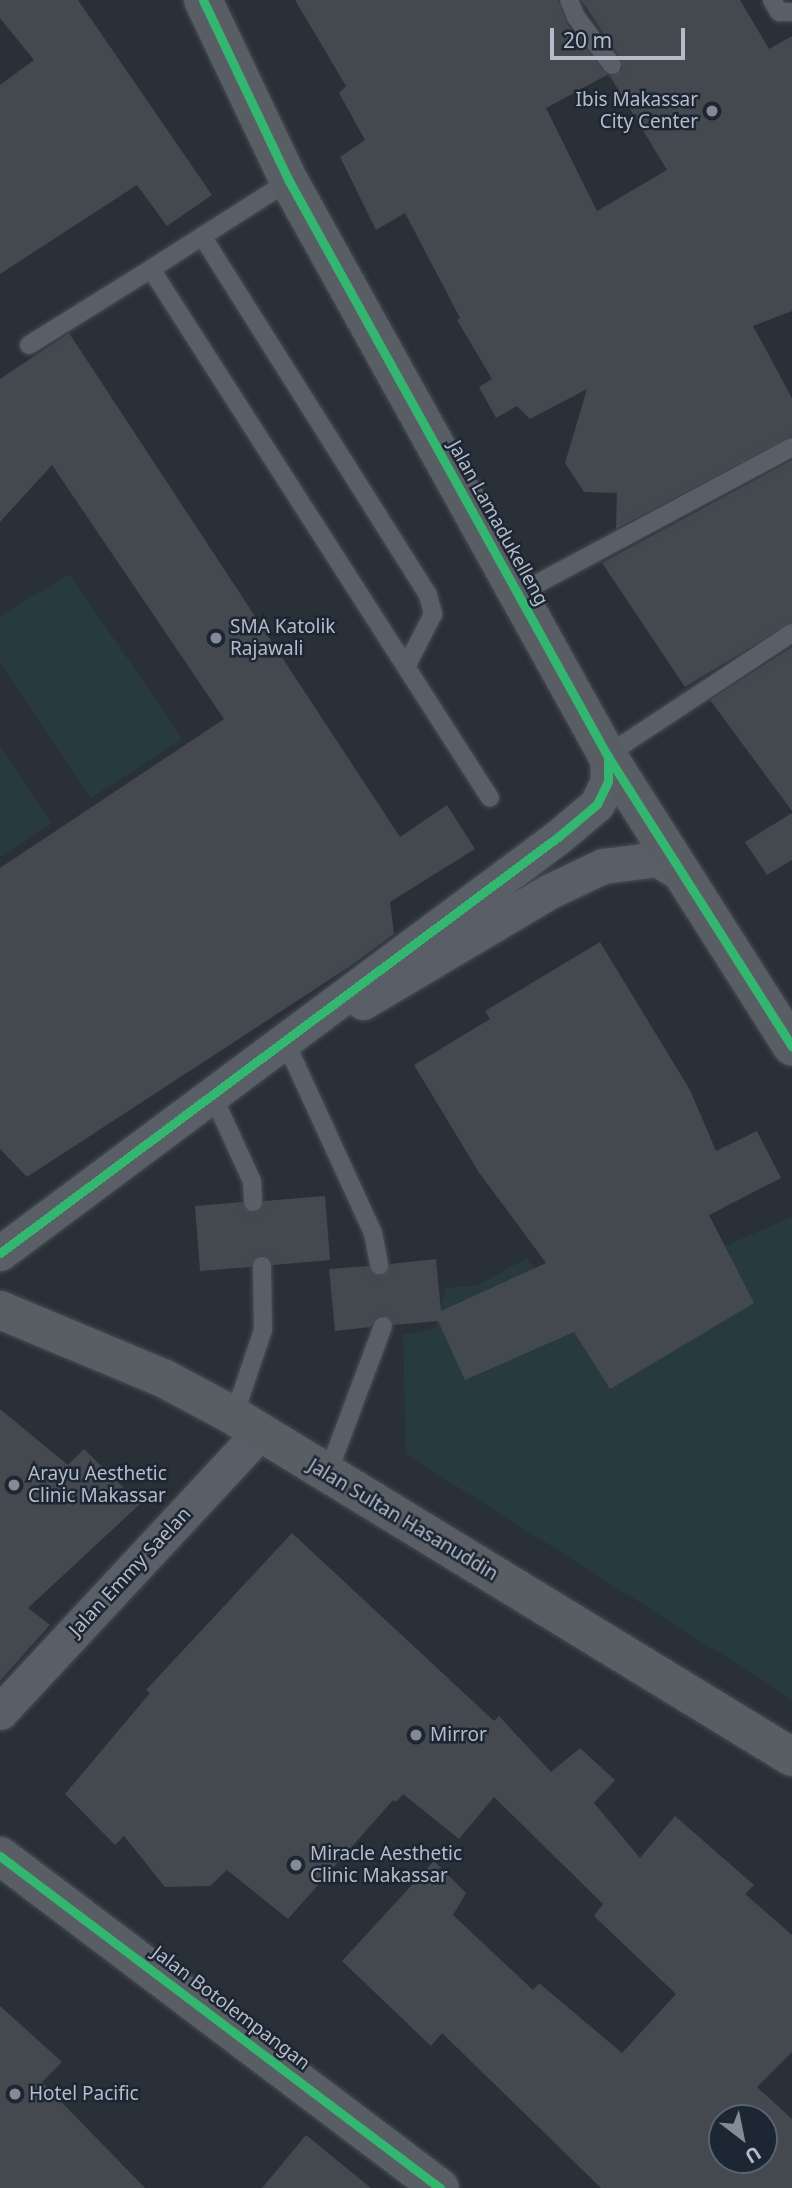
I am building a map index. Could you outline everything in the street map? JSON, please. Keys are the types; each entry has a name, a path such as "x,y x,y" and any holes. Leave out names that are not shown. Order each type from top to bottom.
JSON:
{"street":[{"name":"Jalan Lamadukelleng","path":"203,0 289,181 607,755 792,1046"},
{"path":"0,1253 286,1043 597,804 608,781 607,755"},
{"path":"286,1043 422,970 550,891 603,866 657,859 684,875"},
{"name":"Jalan Sultan Hasanuddin","path":"0,1310 165,1379 247,1424 792,1757"},
{"name":"Jalan Emmy Saelan","path":"0,1712 247,1424"},
{"name":"Jalan Botolempangan","path":"0,1856 440,2188"}],"lane":[{"path":"569,0 576,17 612,65"},
{"path":"772,0 779,12 792,12"},
{"path":"29,345 289,181"},
{"path":"202,236 428,595 433,614 406,667"},
{"path":"150,269 490,798"},
{"path":"518,594 792,447"},
{"path":"607,755 792,633"},
{"path":"286,1043 373,1233 379,1265"},
{"path":"213,1096 252,1181 253,1202"},
{"path":"247,1424 263,1330 262,1266"},
{"path":"328,1473 383,1326"}],"green space":[{"path":"70,574 182,739 91,798 0,661 0,616"},
{"path":"0,746 51,823 0,857"},
{"path":"792,1217 792,1699 406,1454 403,1335 435,1328 446,1288 476,1286 527,1258 610,1388 725,1246"}],"building":[{"path":"0,0 78,0 212,195 167,226 137,185 0,274 0,85 34,60 0,18"},
{"path":"295,0 558,0 567,24 607,75 546,108 597,211 667,170 610,76 622,70 621,59 581,0 740,0 769,49 792,36 792,311 753,326 792,398 792,436 616,529 617,493 584,492 565,463 587,389 530,419 517,406 496,418 479,387 492,379 457,320 460,318 405,213 376,230 340,157 365,140 339,93 346,86"},
{"path":"69,333 400,837 447,805 475,849 390,902 394,934 349,967 27,1177 0,1149 0,868 224,719 52,465 0,522 0,379"},
{"path":"792,460 792,622 685,687 602,563"},
{"path":"792,647 792,811 710,700"},
{"path":"792,813 792,860 767,875 745,842"},
{"path":"600,942 690,1090 716,1151 757,1131 781,1178 709,1215 754,1303 610,1389 574,1332 465,1380 438,1321 394,1325 382,1315 370,1327 335,1331 329,1269 368,1266 380,1276 390,1264 436,1259 441,1311 546,1263 478,1171 414,1065 490,1019 485,1011"},
{"path":"325,1196 330,1260 273,1265 261,1255 251,1267 200,1271 195,1206 242,1202 254,1213 264,1201"},
{"path":"0,1409 68,1465 84,1449 140,1504 28,1608 50,1625 0,1681"},
{"path":"292,1533 494,1721 499,1716 551,1772 580,1748 615,1780 594,1803 640,1858 675,1816 754,1885 745,1894 792,1935 792,2052 757,2087 776,2104 708,2104 708,2174 778,2174 778,2106 792,2119 792,2188 601,2188 442,2033 431,2046 342,1961 434,1861 466,1893 453,1915 533,1990 539,1983 622,2053 676,1994 594,1916 603,1904 494,1797 459,1839 403,1794 396,1802 393,1800 288,1919 227,1870 210,1886 165,1887 124,1836 115,1845 65,1794 150,1693 146,1690"},
{"path":"0,2006 62,2062 42,2082 145,2188 0,2188"},
{"path":"306,2135 371,2188 262,2188"}],"cycle path":[{"path":"203,0 289,181 607,755 792,1046"},
{"path":"0,1253 558,837 597,804 608,781 608,756"},
{"path":"0,1856 440,2188"}],"place":[{"name":"Ibis Makassar City Center","path":"712,111"},
{"name":"SMA Katolik Rajawali","path":"216,638"},
{"name":"Arayu Aesthetic Clinic Makassar","path":"14,1485"},
{"name":"Mirror","path":"416,1735"},
{"name":"Miracle Aesthetic Clinic Makassar","path":"296,1865"},
{"name":"Hotel Pacific","path":"15,2094"}]}
